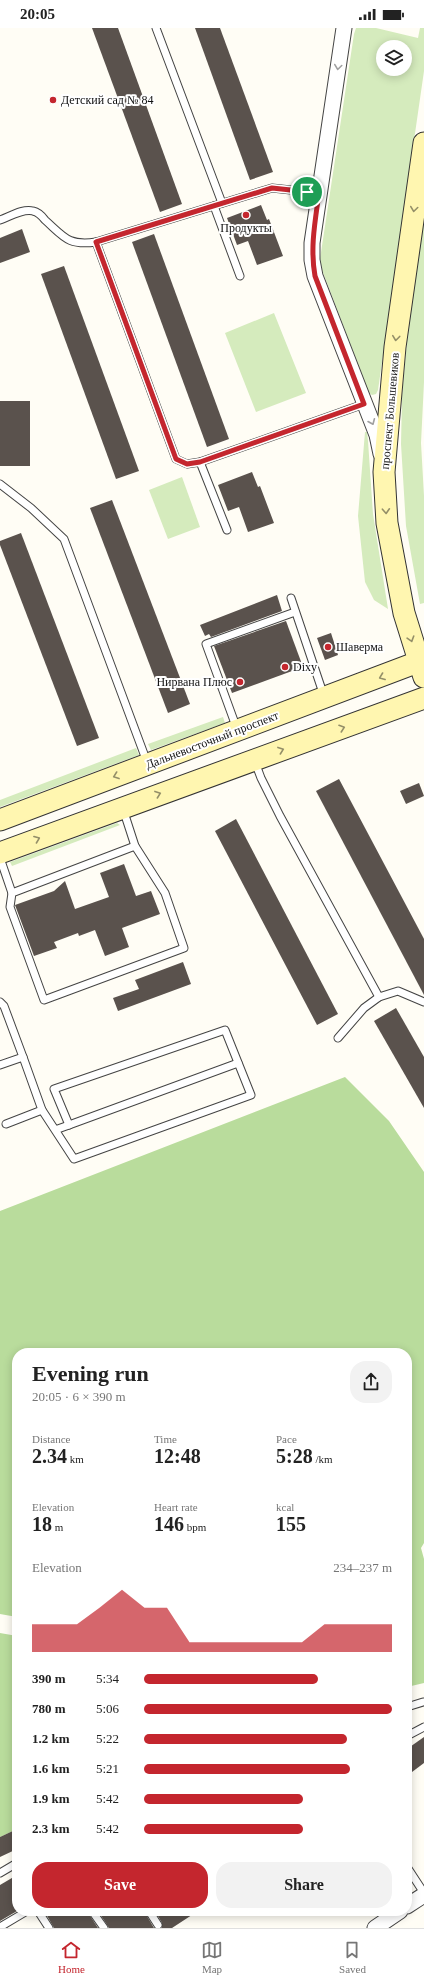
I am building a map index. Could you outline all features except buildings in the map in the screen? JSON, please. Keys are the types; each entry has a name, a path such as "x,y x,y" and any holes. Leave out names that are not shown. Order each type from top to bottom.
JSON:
{"street":[{"path":"344,28 312,243 312,260 315,276 377,435 384,472"},
{"name":"проспект Большевиков","path":"422,667 404,613 387,523 384,472 395,348 424,143"},
{"name":"Дальневосточный проспект","path":"0,820 325,698 422,667"},
{"path":"0,853 122,807 424,698"},
{"path":"412,1902 424,1894"},
{"path":"375,1928 393,1916"}],"lane":[{"path":"156,28 222,203"},
{"path":"0,220 24,211 32,211 39,214 72,243 82,244 96,242 272,188 319,193"},
{"path":"214,206 240,276"},
{"path":"96,242 176,459 187,464 200,462 364,404"},
{"path":"200,462 227,530"},
{"path":"0,484 31,508 64,539 148,765"},
{"path":"291,598 325,698"},
{"path":"238,731 206,644 295,612"},
{"path":"254,760 277,810 379,997"},
{"path":"0,858 12,893 10,907 44,1000 184,948 166,893 135,846 122,807"},
{"path":"12,893 135,846"},
{"path":"338,1038 364,1008 379,997 398,991 424,1002"},
{"path":"0,1002 4,1006 42,1110 74,1159 251,1095 225,1030 54,1089 69,1125"},
{"path":"0,1065 23,1057"},
{"path":"54,1130 238,1063"},
{"path":"6,1124 42,1110"},
{"path":"412,1706 424,1702"},
{"path":"412,1733 424,1727"},
{"path":"0,1873 12,1866"},
{"path":"412,1875 424,1894"},
{"path":"0,1927 19,1916"},
{"path":"41,1916 49,1928"},
{"path":"96,1916 104,1928"},
{"path":"152,1916 158,1925"}],"green space":[{"path":"356,28 376,28 418,38 420,28 424,28 424,71 378,390 376,394 372,395 369,393 322,270 320,259"},
{"path":"424,199 424,382 421,443 424,496 424,603 420,604 406,526 401,444 402,396 408,330"},
{"path":"274,313 306,393 256,412 225,333"},
{"path":"365,432 367,432 368,441 373,514 388,609 374,600 365,582 358,516"},
{"path":"182,477 200,527 168,539 149,490"},
{"path":"223,717 225,723 151,750 148,744"},
{"path":"136,748 139,755 0,807 0,800"},
{"path":"117,823 120,825 12,866 10,862"},
{"path":"345,1077 389,1121 424,1172 424,1543 421,1548 424,1559 424,1683 412,1686 412,1348 12,1348 12,1616 0,1614 0,1211"},
{"path":"0,1633 12,1635 12,1831 0,1837"}],"place":[{"name":"Детский сад № 84","path":"53,100"},
{"name":"Продукты","path":"246,215"},
{"name":"Шаверма","path":"328,647"},
{"name":"Dixy","path":"285,667"},
{"name":"Нирвана Плюс","path":"240,682"}],"route":[{"path":"272,188 307,192 319,193 312,243 312,260 315,276 364,404 200,462 187,464 176,459 96,242 272,188"}]}
